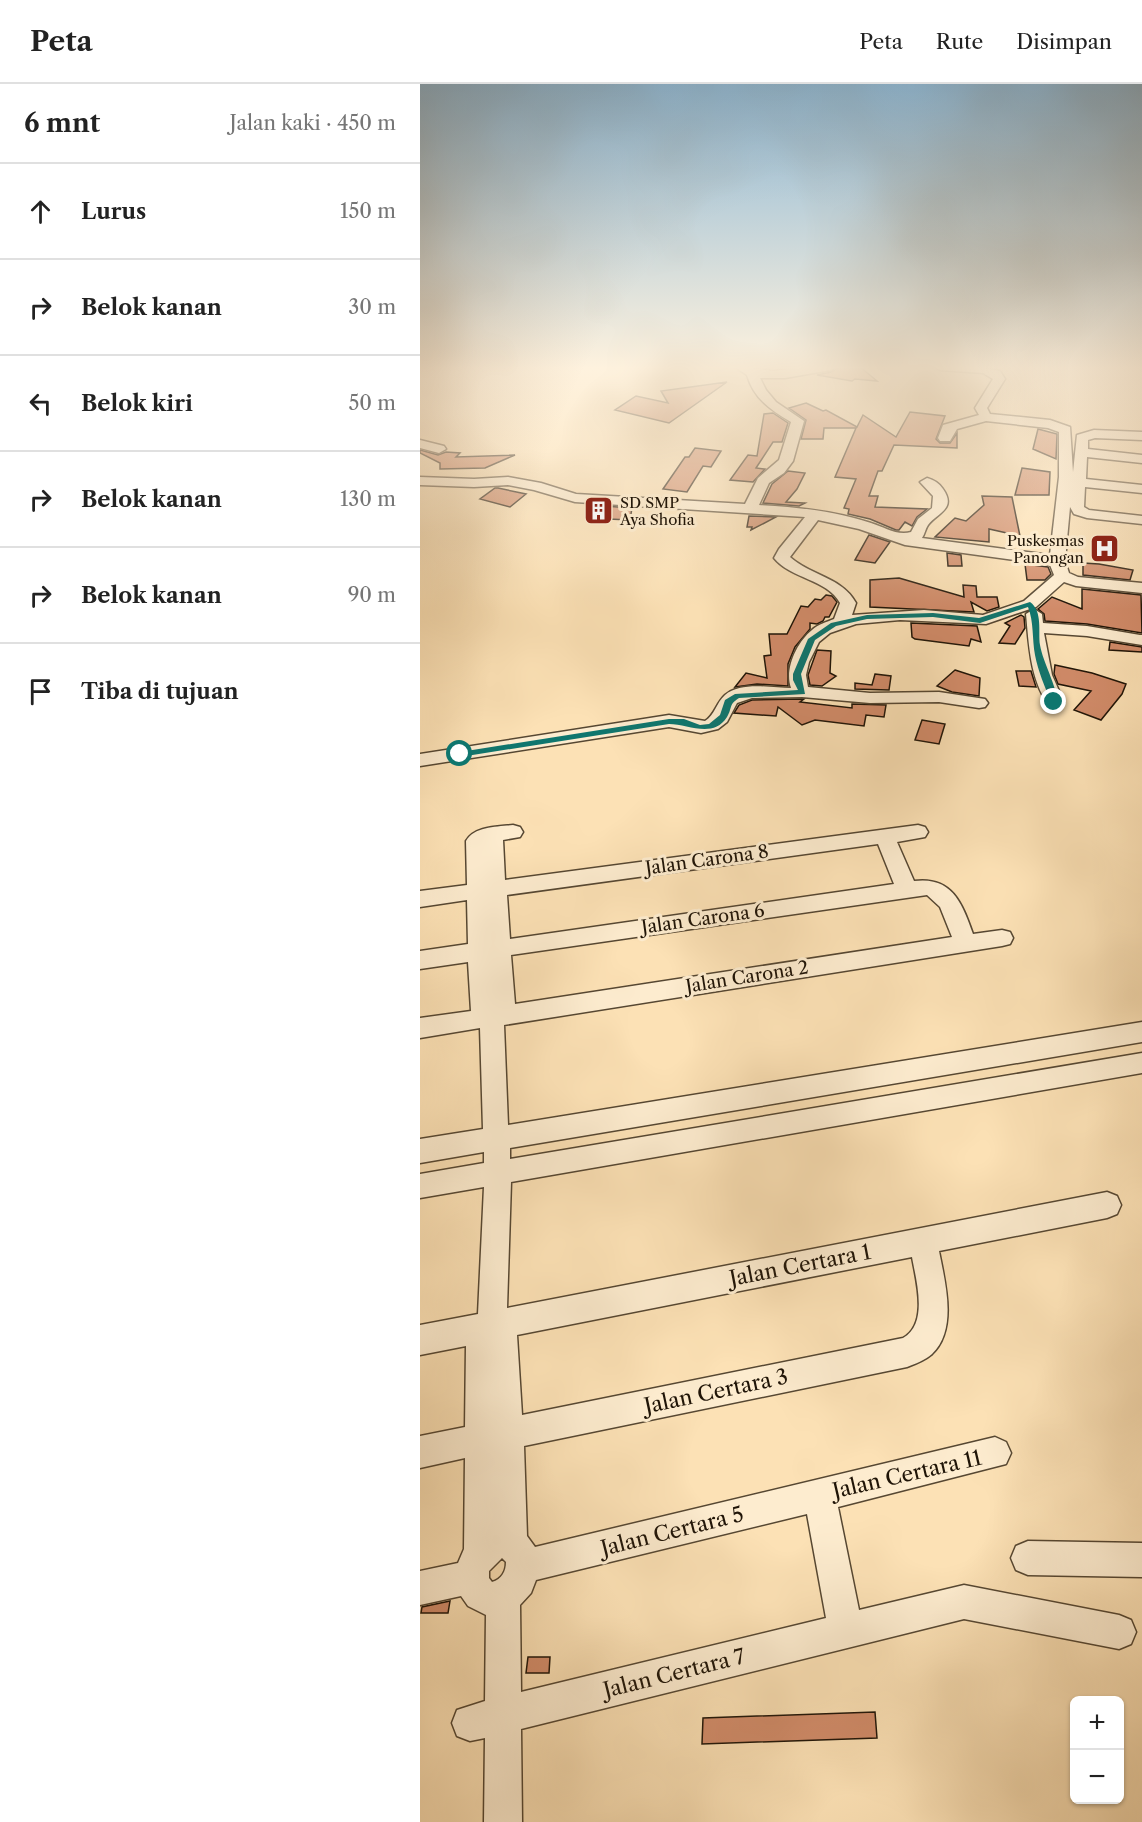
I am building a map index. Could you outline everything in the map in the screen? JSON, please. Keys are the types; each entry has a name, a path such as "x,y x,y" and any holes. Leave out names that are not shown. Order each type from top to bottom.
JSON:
{"street":[{"path":"436,447 440,448"},
{"path":"750,508 763,482 779,471 786,461 790,447"},
{"path":"802,692 797,674 808,644 824,629 842,621 867,617 933,615 980,620 1030,604 1059,569 1066,447"},
{"path":"1081,447 1078,482 1079,511 1142,520"},
{"path":"1081,452 1142,459"},
{"path":"420,481 461,483 508,481 583,499 750,508 814,515 863,525 907,541 995,551 1059,569 1076,581 1142,588"},
{"path":"907,541 917,535 922,523 935,513 940,505 939,492 927,482"},
{"path":"1078,482 1142,489"},
{"path":"814,515 784,552 782,558 799,570 844,594 848,603 842,621"},
{"path":"907,541 911,559"},
{"path":"1030,604 1035,618 1043,675 1054,702"},
{"path":"1035,627 1087,631 1140,640"},
{"path":"420,760 669,721 684,721 704,728 719,721 728,702 738,695 802,692 870,698 939,697 979,703"},
{"name":"Jalan Carona 8","path":"420,899 918,832"},
{"path":"502,833 486,890 490,950 502,1004 492,1017 498,1174 492,1326 481,1340 495,1437 497,1560 521,1578 514,1589 503,1597 487,1720 503,1822"},
{"path":"885,837 907,890"},
{"name":"Jalan Carona 6","path":"420,960 907,890 937,888 946,897 966,945"},
{"name":"Jalan Carona 2","path":"420,1028 1002,938"},
{"path":"420,1151 1116,1034 1142,1032"},
{"path":"420,1186 1142,1063"},
{"name":"Jalan Certara 1","path":"420,1340 1107,1205"},
{"name":"Jalan Certara 3","path":"420,1452 907,1352 923,1344 931,1330 934,1314 923,1241"},
{"name":"Jalan Certara 11","path":"820,1495 994,1453"},
{"path":"820,1495 845,1630"},
{"name":"Jalan Certara 5","path":"420,1588 497,1560 820,1495"},
{"path":"1028,1558 1142,1560"},
{"name":"Jalan Certara 7","path":"487,1720 964,1602 1119,1632"}],"building":[{"path":"758,447 770,447 756,468 765,469 753,482 730,480 748,455 757,456"},
{"path":"848,447 893,447 882,471 878,471 869,496 878,496 875,507 927,509 917,517 912,526 905,522 899,530 870,519 848,514 849,509 844,508 856,479 835,477"},
{"path":"1033,447 1056,447 1056,459 1033,449"},
{"path":"695,448 721,451 711,467 703,466 687,492 663,489 685,457 689,457"},
{"path":"420,450 438,455 446,452 460,453 456,457 515,455 485,468 440,469 440,463 420,453"},
{"path":"1022,468 1050,472 1049,495 1015,495"},
{"path":"788,471 805,473 797,489 786,502 805,503 799,506 763,503 772,484"},
{"path":"495,488 526,494 510,507 480,499"},
{"path":"982,496 1012,497 1020,536 989,529 989,542 935,537 955,518 966,521 984,505"},
{"path":"589,505 632,508 630,520 586,518"},
{"path":"749,516 776,517 751,530 752,527 747,527"},
{"path":"869,535 890,542 875,563 855,560"},
{"path":"947,553 961,555 962,566 948,566"},
{"path":"1083,563 1133,570 1130,580 1083,575"},
{"path":"1025,564 1048,567 1051,574 1045,580 1027,580"},
{"path":"899,578 964,597 963,585 976,586 977,597 997,597 999,607 987,611 971,602 974,612 870,607 870,580"},
{"path":"1082,589 1141,595 1142,633 1087,624 1045,621 1044,614 1038,609 1052,597 1082,609"},
{"path":"826,595 832,596 837,602 829,617 825,617 817,624 810,623 810,629 795,647 788,664 788,686 757,684 735,687 746,673 767,678 764,656 771,655 769,634 787,634 801,606 808,607 815,599 821,600"},
{"path":"1021,615 1024,617 1025,628 1015,644 999,643 1010,626 1005,623"},
{"path":"911,623 977,626 981,642 971,639 969,646 915,639 912,637"},
{"path":"1110,642 1142,647 1142,652 1109,650"},
{"path":"817,650 831,651 830,673 836,676 822,686 810,685 808,675"},
{"path":"1055,665 1092,673 1126,684 1122,694 1101,720 1074,710 1091,691 1058,684 1054,674"},
{"path":"955,670 980,678 979,696 952,692 937,686"},
{"path":"1016,671 1031,671 1036,687 1019,686"},
{"path":"875,674 891,676 889,690 855,689 855,683 872,685"},
{"path":"804,699 800,702 852,708 852,704 886,705 884,717 866,715 864,726 815,720 802,725 778,707 776,716 734,713 739,705 752,700"},
{"path":"922,720 945,724 939,744 915,740"},
{"path":"450,1601 448,1613 421,1613 422,1607"},
{"path":"528,1657 550,1657 549,1673 526,1673"},
{"path":"875,1712 877,1738 702,1744 703,1718"}],"place":[{"name":"SD SMP Aya Shofia","path":"599,511"},
{"name":"Puskesmas Panongan","path":"1105,549"}],"route":[{"path":"460,754 669,721 684,721 700,728 712,726 723,716 728,702 738,695 802,692 797,680 798,666 812,639 824,629 852,619 867,617 933,615 980,620 996,617 1030,604 1035,618 1035,638 1039,659 1054,702"}]}
